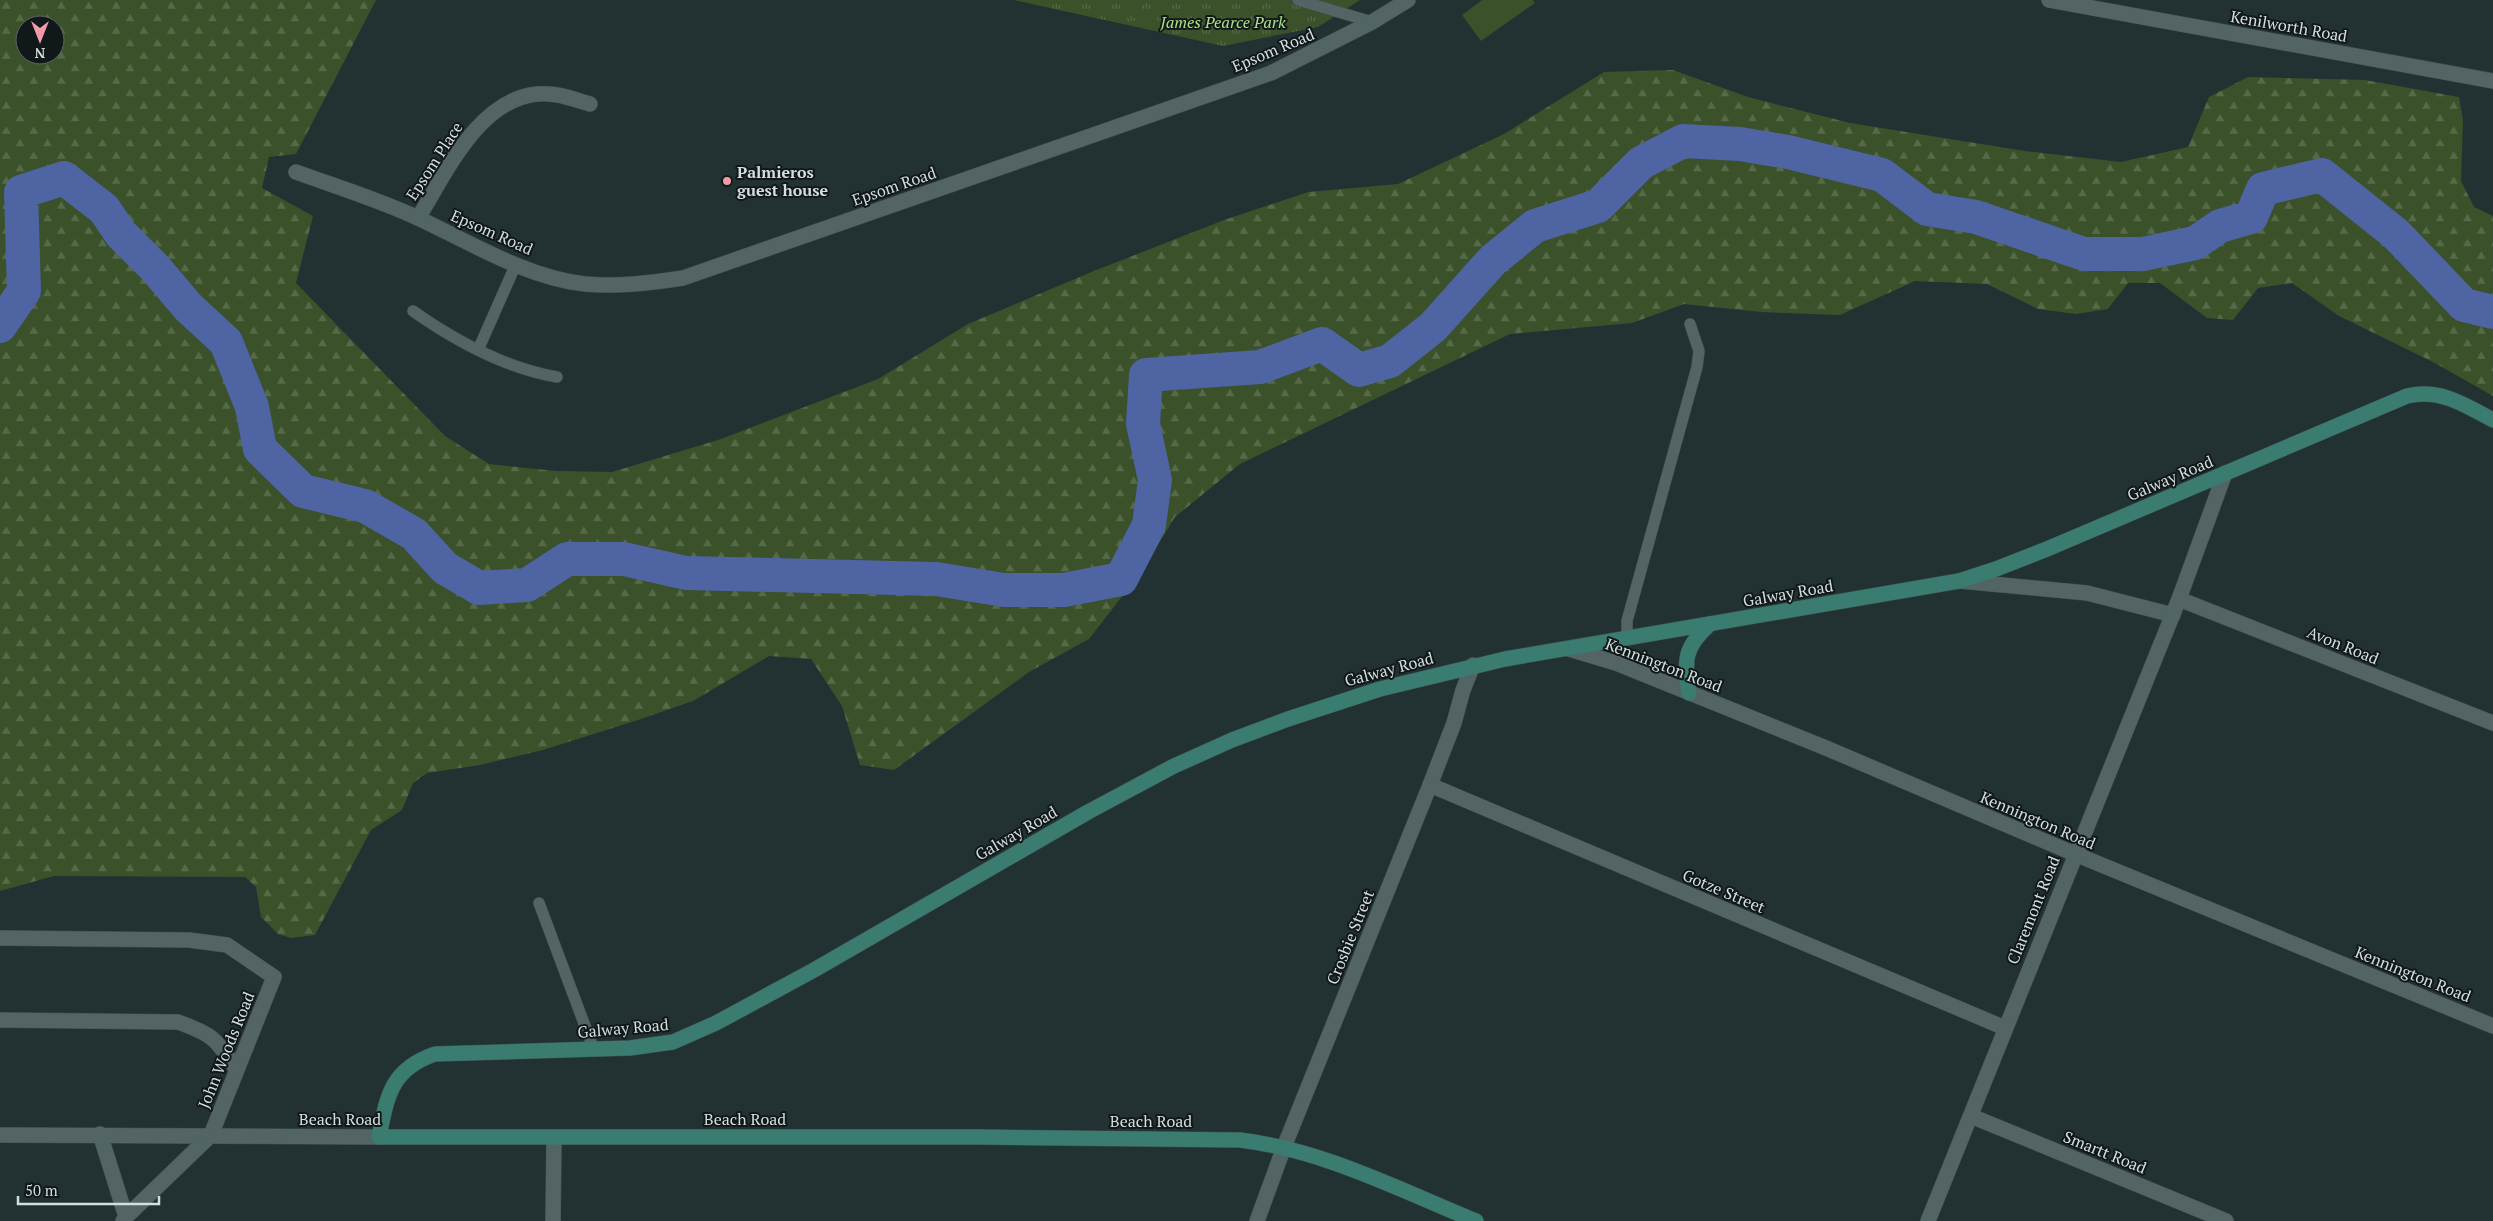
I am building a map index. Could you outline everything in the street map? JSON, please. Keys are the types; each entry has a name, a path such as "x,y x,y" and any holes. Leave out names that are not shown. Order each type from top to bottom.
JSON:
{"street":[{"name":"Epsom Road","path":"296,172 418,218 502,260 561,280 583,284 635,285 683,278 1270,73 1372,22 1408,0"},
{"name":"Kenilworth Road","path":"2049,0 2493,81"},
{"name":"Epsom Place","path":"418,218 471,134 500,109 536,94 563,96 590,104"},
{"name":"Galway Road","path":"379,1137 391,1088 405,1070 423,1058 435,1054 630,1048 672,1042 716,1023 814,970 1088,812 1204,752 1324,706 1380,689 1473,666 1959,581 2047,549 2417,393 2449,397 2493,420"},
{"name":"Claremont Road","path":"1928,1221 2179,600 2225,473"},
{"path":"1959,581 2087,593 2137,604 2172,615"},
{"name":"Avon Road","path":"2179,600 2493,723"},
{"path":"1689,693 1686,670 1688,649 1696,637 1710,624"},
{"name":"Kennington Road","path":"1569,649 1616,663 1826,748 2075,854 2493,1026"},
{"name":"Crosbie Street","path":"1257,1221 1284,1147 1430,786 1454,723 1462,690 1473,666"},
{"name":"Gotze Street","path":"1430,786 2005,1028"},
{"name":"John Woods Road","path":"0,938 189,940 228,945 274,977 210,1135"},
{"path":"0,1020 178,1022 200,1030 218,1041 236,1070"},
{"name":"Smartt Road","path":"1971,1116 2226,1221"},
{"path":"100,1134 125,1219 210,1135"},
{"name":"Beach Road","path":"0,1135 1190,1138 1240,1140 1284,1147 1363,1174 1476,1221"},
{"path":"553,1221 554,1137"}],"lane":[{"path":"1298,0 1372,22"},
{"path":"478,350 516,264"},
{"path":"413,311 452,337 478,350 532,373 557,377"},
{"path":"1627,639 1627,620 1697,367 1699,351 1690,324"},
{"path":"539,903 594,1050"}],"green space":[{"path":"0,0 376,0 296,154 269,157 262,188 313,216 296,283 445,436 489,464 556,471 612,472 721,439 878,379 968,324 1089,273 1224,220 1308,192 1398,184 1504,134 1604,72 1673,70 1748,97 1850,123 2025,151 2121,162 2188,147 2209,97 2248,77 2365,80 2459,97 2463,120 2461,181 2474,207 2493,216 2493,396 2433,362 2339,316 2292,283 2258,288 2233,320 2207,318 2160,283 2128,283 2108,309 2076,314 2038,309 1987,284 1915,281 1840,315 1761,312 1684,304 1632,323 1510,334 1240,464 1175,517 1141,572 1089,639 1029,672 894,770 860,765 842,706 811,659 769,656 693,701 638,720 543,750 480,765 427,773 413,783 402,810 371,830 315,935 291,938 278,934 261,917 256,887 245,877 54,876 0,891"},
{"name":"James Pearce Park","path":"1014,0 1360,0 1318,27 1223,46"},
{"path":"1482,0 1533,0 1535,3 1481,41 1462,15"}],"waterway":[{"path":"0,326 24,291 21,192 64,178 104,209 121,234 155,268 189,308 226,342 252,407 260,449 303,491 365,506 414,534 445,568 479,588 527,585 567,559 624,559 686,573 936,579 1004,590 1064,590 1121,579 1149,525 1155,480 1143,424 1146,375 1260,367 1322,344 1359,370 1390,361 1433,327 1493,260 1535,226 1598,206 1641,163 1683,141 1740,144 1788,152 1882,175 1927,209 1976,217 2084,254 2143,254 2195,243 2220,226 2251,217 2263,189 2322,175 2396,234 2464,305 2493,312"}],"place":[{"name":"Palmieros guest house","path":"727,181"}]}
